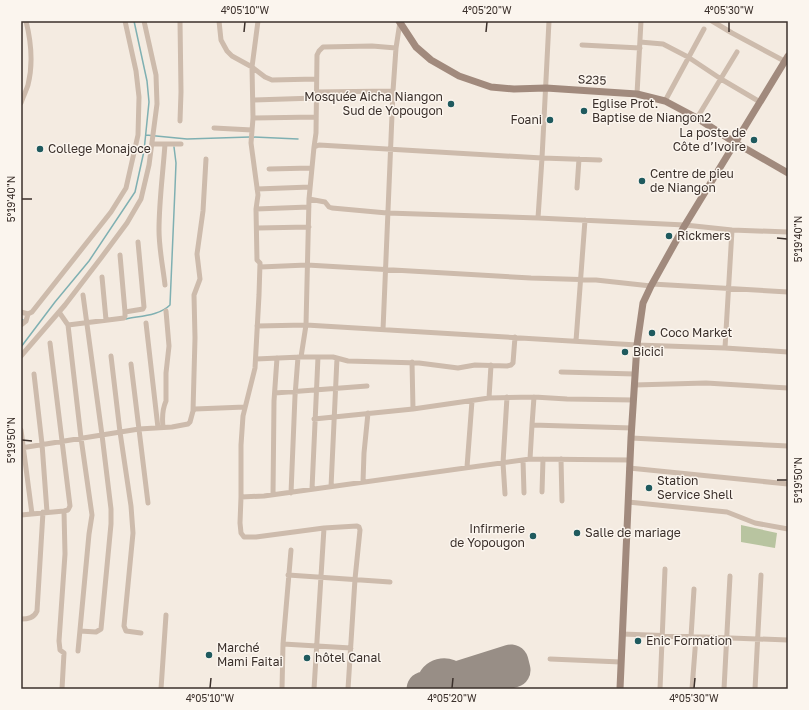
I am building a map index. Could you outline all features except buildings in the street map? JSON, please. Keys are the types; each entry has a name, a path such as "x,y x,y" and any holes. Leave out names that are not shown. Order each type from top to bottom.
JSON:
{"street":[{"path":"21,103 28,84 30,67 29,34 26,21"},
{"path":"21,325 26,321 28,314 32,312 111,212 126,188 138,135 139,97 136,71 125,21"},
{"path":"21,356 59,312 102,258 141,199 149,165 154,133 156,104 156,75 144,21"},
{"path":"180,21 180,121"},
{"path":"219,21 221,40 224,47 232,56 252,67 268,79 316,79"},
{"path":"258,21 252,67 252,135 253,162 257,188 257,260 260,263 260,295 256,359 252,382 245,407 241,445 241,533 244,537 256,537 324,528 359,527 360,530 355,579 348,689"},
{"path":"538,218 549,21"},
{"path":"637,94 641,21"},
{"path":"620,689 629,468 637,345 643,303 685,225 734,142 787,60 732,33 712,21"},
{"path":"383,330 384,271 393,91 399,22"},
{"name":"S235","path":"399,22 416,47 431,60 459,76 492,87 514,89 546,88 637,94 665,100 788,174"},
{"path":"665,100 704,29"},
{"path":"582,45 663,44 688,57 760,102"},
{"path":"291,492 295,392 306,325 309,199 311,168 316,133 317,55 323,47 372,46 396,48"},
{"path":"697,118 737,52"},
{"path":"316,92 393,91"},
{"path":"253,100 316,98"},
{"path":"253,118 316,117"},
{"path":"214,128 252,135"},
{"path":"152,143 181,144"},
{"path":"165,144 159,230 165,285"},
{"path":"314,147 319,145 600,160"},
{"path":"22,447 139,429 161,428 188,424 190,422 193,411 195,338 194,295 200,279 197,254 203,211 206,159"},
{"path":"577,188 579,159"},
{"path":"268,168 311,168"},
{"path":"257,188 310,188"},
{"path":"309,199 325,202 332,208 387,213 585,220 685,225 732,230 788,232"},
{"path":"256,209 309,207"},
{"path":"576,341 585,220"},
{"path":"258,228 308,227"},
{"path":"725,348 732,230"},
{"path":"126,312 143,309 144,306 138,242"},
{"path":"68,325 124,318 126,312 120,255"},
{"path":"260,267 308,265 384,271 611,281 652,285 788,292"},
{"path":"102,277 106,320"},
{"path":"80,631 99,631 102,624 111,524 111,509 102,435 83,294"},
{"path":"161,428 164,405 166,401 166,373 169,346 166,311"},
{"path":"21,312 28,314"},
{"path":"59,312 68,325 81,438 92,515 78,650"},
{"path":"146,323 161,428"},
{"path":"257,326 306,325 637,345 788,352"},
{"path":"256,359 318,357 337,358 348,361 412,362 458,368 476,365 511,365 513,363 515,337"},
{"path":"21,515 64,511 68,510 70,506 50,343"},
{"path":"111,356 131,506 133,533 124,626 126,631 141,633"},
{"path":"312,490 314,419 318,357"},
{"path":"273,495 274,393 277,358"},
{"path":"331,487 337,358"},
{"path":"412,362 413,409"},
{"path":"131,364 148,503"},
{"path":"489,398 491,365"},
{"path":"561,372 635,374"},
{"path":"21,619 28,619 36,614 37,611 45,512 42,444 34,374"},
{"path":"634,385 706,383 788,388"},
{"path":"274,393 367,386"},
{"path":"505,494 502,462 507,397"},
{"path":"314,419 413,409 489,398 534,397 634,400"},
{"path":"530,459 534,397"},
{"path":"467,467 472,401"},
{"path":"193,411 199,408 245,407"},
{"path":"363,482 368,413"},
{"path":"532,425 632,428"},
{"path":"21,430 22,447 32,514"},
{"path":"631,438 788,446"},
{"path":"241,497 256,497 312,490 530,459 630,460"},
{"path":"542,492 543,459"},
{"path":"561,459 562,502"},
{"path":"523,460 524,493"},
{"path":"629,468 788,484"},
{"path":"628,502 727,512 754,523 788,529"},
{"path":"62,689 64,653 60,650 59,641 65,554 64,511"},
{"path":"314,689 324,528"},
{"path":"282,689 283,644 290,550"},
{"path":"660,689 665,569"},
{"path":"288,575 390,582"},
{"path":"754,689 761,575"},
{"path":"724,689 730,576"},
{"path":"690,637 694,588"},
{"path":"161,689 166,615"},
{"path":"622,634 788,640"},
{"path":"692,689 696,637"},
{"path":"283,644 351,648"},
{"path":"550,659 621,662"}],"green space":[{"path":"741,525 777,533 775,548 741,542"}],"waterway":[{"path":"21,347 55,302 89,261 135,192 144,151 149,102 147,81 134,21"},
{"path":"146,135 187,139 250,137"},
{"path":"253,137 298,139"},
{"path":"126,319 149,315 165,309 170,305 176,163 174,147"}],"runway":[{"path":"424,689 433,686 436,679 441,676 447,676 454,680 511,662 513,670 456,687 456,689"}],"place":[{"name":"Mosquée Aicha Niangon Sud de Yopougon","path":"451,104"},
{"name":"Eglise Prot. Baptise de Niangon2","path":"584,111"},
{"name":"Foani","path":"550,120"},
{"name":"La poste de Côte d’Ivoire","path":"754,140"},
{"name":"College Monajoce","path":"40,149"},
{"name":"Centre de pieu de Niangon","path":"642,181"},
{"name":"Rickmers","path":"669,236"},
{"name":"Coco Market","path":"652,333"},
{"name":"Bicici","path":"625,352"},
{"name":"Station Service Shell","path":"649,488"},
{"name":"Salle de mariage","path":"577,533"},
{"name":"Infirmerie de Yopougon","path":"533,536"},
{"name":"Enic Formation","path":"638,641"},
{"name":"Marché Mami Faitai","path":"209,655"},
{"name":"hôtel Canal","path":"307,658"}]}
